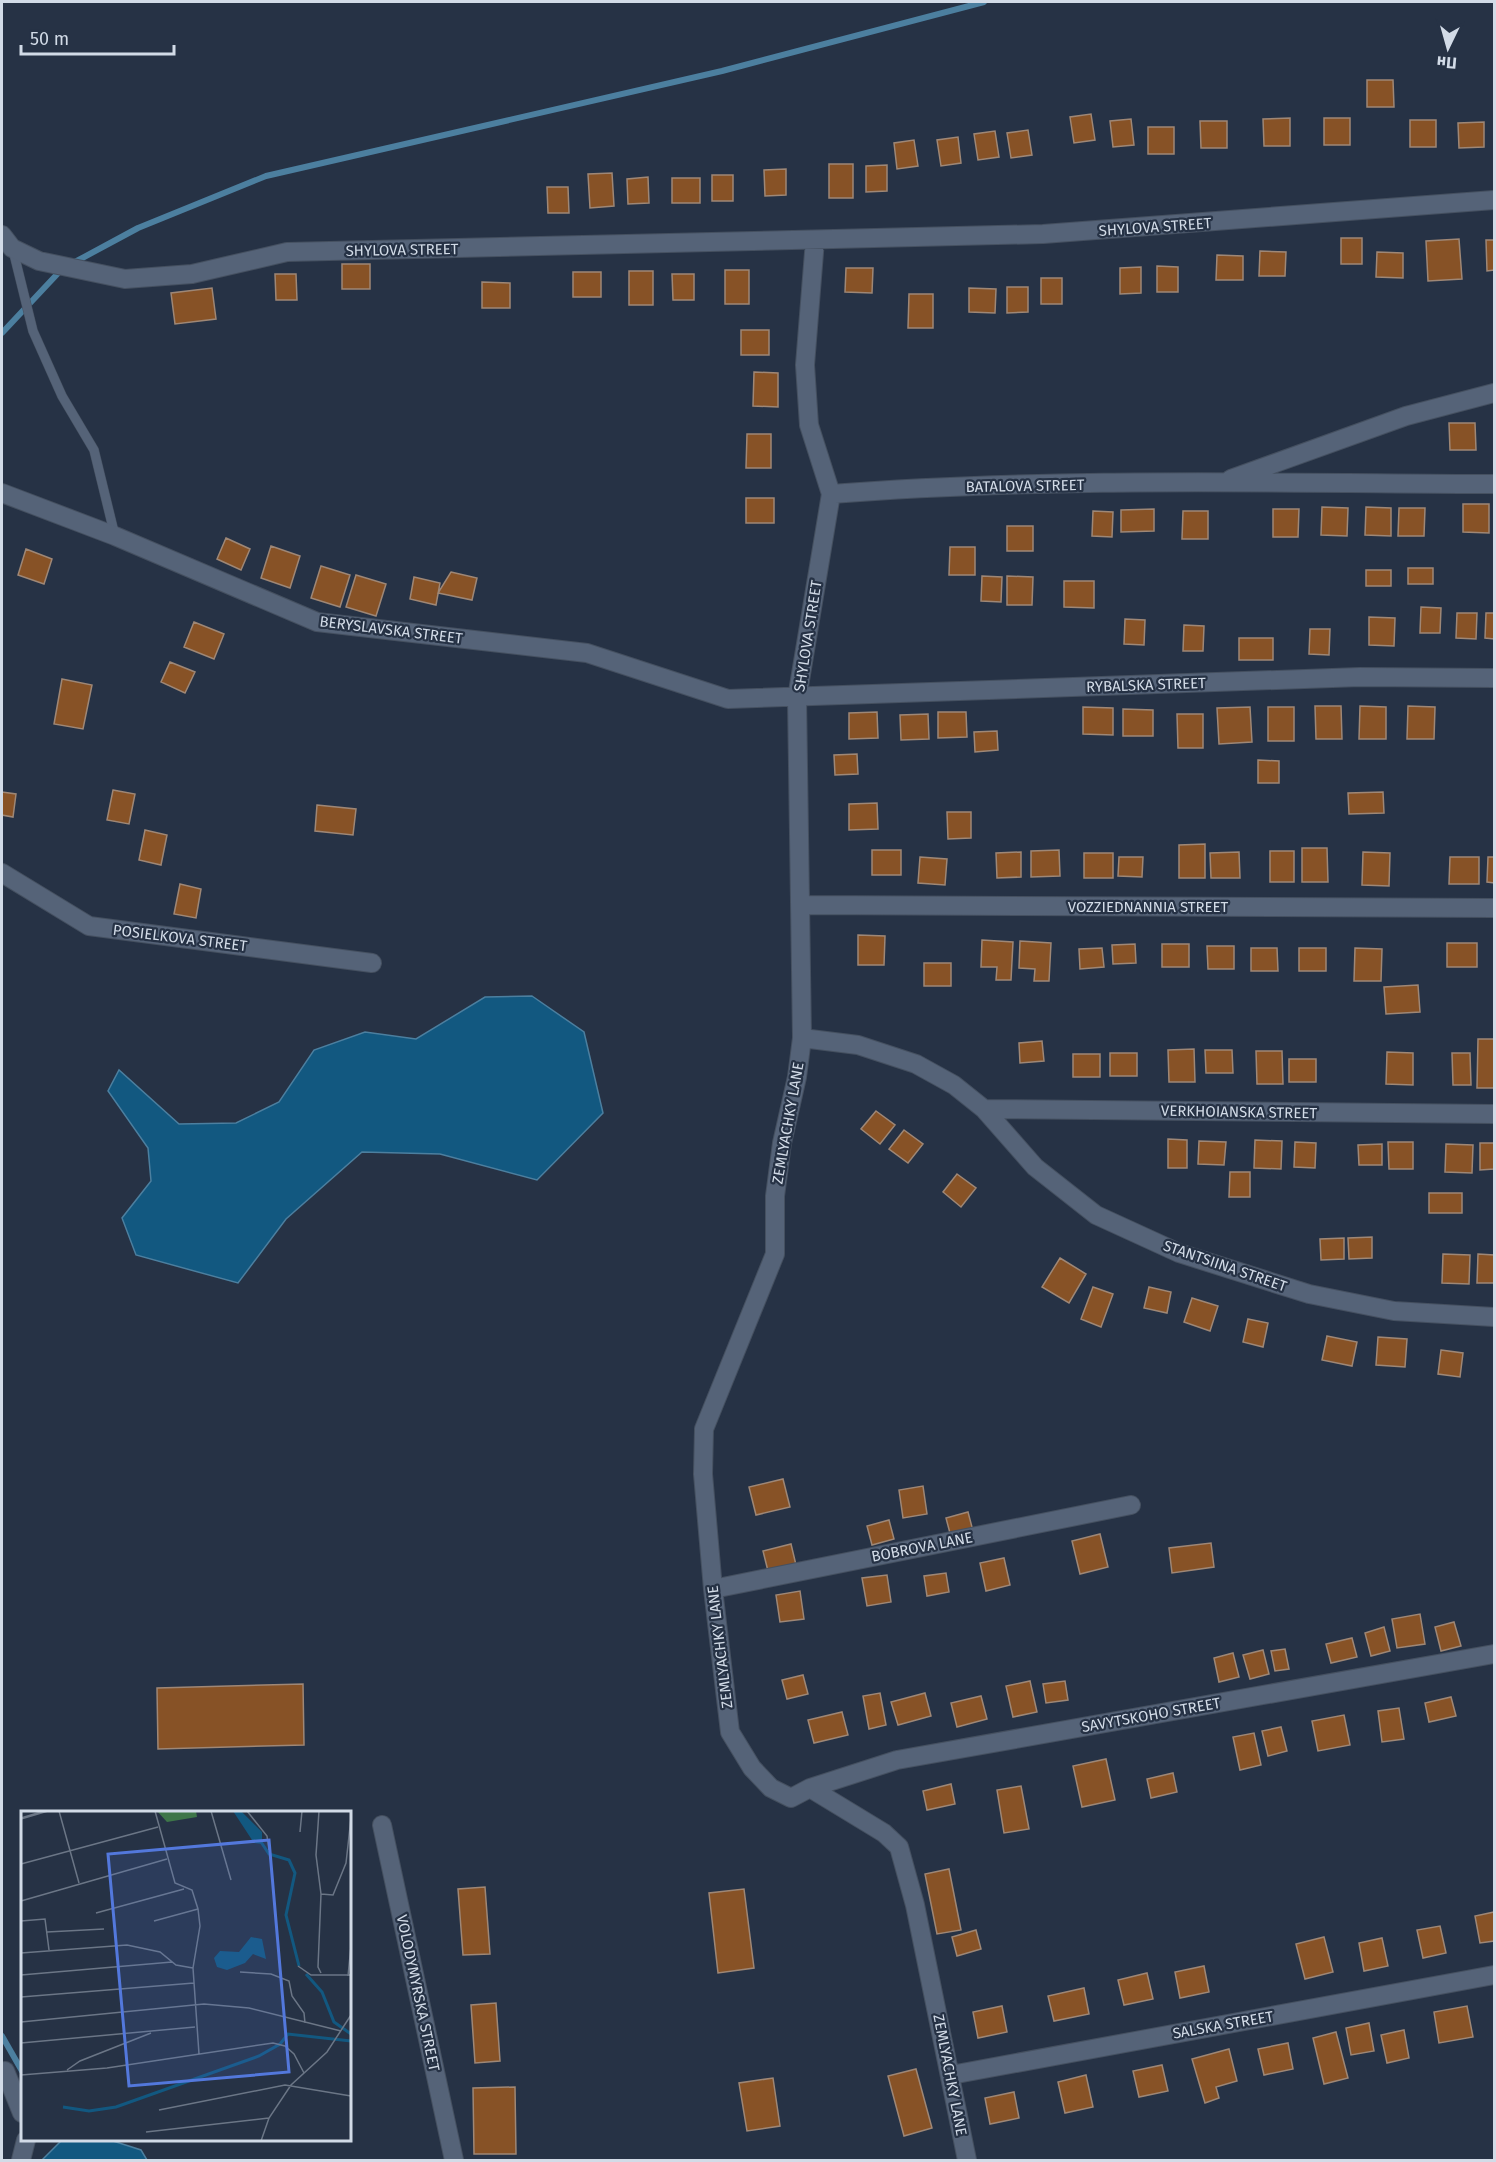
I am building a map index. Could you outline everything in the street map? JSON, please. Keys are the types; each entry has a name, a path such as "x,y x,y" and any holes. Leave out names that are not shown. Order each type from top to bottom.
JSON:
{"street":[{"name":"SHYLOVA STREET","path":"7,242 39,261 63,268 124,279 192,274 287,252 1043,234 1494,200"},
{"name":"SHYLOVA STREET","path":"802,1038 802,905 797,698 831,494 809,425 805,365 815,240"},
{"name":"BATALOVA STREET","path":"1218,483 1406,416 1494,393"},
{"name":"BATALOVA STREET","path":"831,494 917,488 1218,483 1494,484"},
{"name":"BERYSLAVSKA STREET","path":"2,494 115,536 317,622 587,653 728,699 797,698"},
{"name":"RYBALSKA STREET","path":"797,698 1360,677 1494,678"},
{"name":"POSIELKOVA STREET","path":"2,873 89,926 372,963"},
{"name":"VOZZIEDNANNIA STREET","path":"802,905 1494,908"},
{"name":"STANTSIINA STREET","path":"802,1038 858,1045 916,1064 954,1085 984,1109 1035,1167 1096,1215 1179,1252 1309,1294 1394,1311 1494,1317"},
{"name":"ZEMLYACHKY LANE","path":"802,1038 797,1077 782,1143 775,1196 775,1254 704,1429 703,1474 713,1589 730,1732 752,1768 771,1788 791,1798 810,1788 884,1833 899,1847 915,1905 967,2160"},
{"name":"VERKHOIANSKA STREET","path":"984,1109 1494,1114"},
{"name":"BOBROVA LANE","path":"713,1589 1131,1505"},
{"name":"SAVYTSKOHO STREET","path":"810,1788 897,1760 1494,1654"},
{"name":"VOLODYMYRSKA STREET","path":"382,1825 454,2160"},
{"name":"SALSKA STREET","path":"951,2075 1494,1976"},
{"path":"3,2070 21,2111"},
{"path":"21,2160 26,2141"}],"lane":[{"path":"7,242 33,331 62,396 94,450 115,536"}],"water":[{"path":"532,996 584,1032 603,1113 537,1180 440,1154 362,1152 286,1219 238,1283 136,1255 122,1218 151,1181 148,1148 108,1091 119,1070 179,1124 236,1123 279,1102 314,1050 365,1032 416,1039 485,997"},
{"path":"61,2141 113,2141 141,2150 147,2160 42,2160"}],"building":[{"path":"1367,80 1393,80 1394,107 1367,107"},
{"path":"1091,114 1095,140 1074,143 1070,117"},
{"path":"1290,118 1290,146 1264,146 1263,119"},
{"path":"1324,118 1350,118 1350,145 1324,145"},
{"path":"1131,119 1134,145 1113,147 1110,121"},
{"path":"1410,120 1436,120 1436,147 1410,147"},
{"path":"1200,121 1227,121 1227,148 1201,148"},
{"path":"1484,122 1484,147 1459,148 1458,123"},
{"path":"1148,127 1174,127 1174,154 1148,154"},
{"path":"1028,130 1032,155 1011,158 1007,133"},
{"path":"995,131 999,157 978,160 974,134"},
{"path":"958,137 961,163 941,166 937,140"},
{"path":"914,140 918,166 897,169 894,143"},
{"path":"829,164 853,164 853,198 829,198"},
{"path":"887,165 887,191 866,192 866,166"},
{"path":"786,169 786,195 765,196 764,170"},
{"path":"612,173 614,206 590,208 588,174"},
{"path":"712,175 733,175 733,201 712,201"},
{"path":"648,177 649,203 628,204 627,179"},
{"path":"672,178 700,178 700,203 672,203"},
{"path":"547,187 568,187 569,213 548,213"},
{"path":"1341,238 1362,238 1362,264 1341,264"},
{"path":"1459,239 1462,279 1428,281 1426,241"},
{"path":"1486,240 1494,240 1494,270 1487,271"},
{"path":"1260,251 1286,252 1285,276 1259,276"},
{"path":"1377,252 1403,253 1403,278 1376,277"},
{"path":"1217,255 1243,256 1243,280 1216,280"},
{"path":"342,264 370,264 370,289 342,289"},
{"path":"1157,266 1178,267 1178,292 1157,292"},
{"path":"1141,267 1141,293 1120,294 1120,268"},
{"path":"846,268 873,268 872,293 845,292"},
{"path":"725,270 749,270 749,304 725,304"},
{"path":"629,271 653,271 653,305 629,305"},
{"path":"573,272 601,272 601,297 573,297"},
{"path":"275,274 296,274 297,300 276,300"},
{"path":"672,274 694,274 694,300 673,300"},
{"path":"1041,278 1062,278 1062,304 1041,304"},
{"path":"482,282 510,283 510,308 482,308"},
{"path":"1007,287 1028,287 1028,312 1007,313"},
{"path":"212,288 216,319 175,324 171,293"},
{"path":"969,288 996,289 995,313 969,312"},
{"path":"909,294 933,294 933,328 908,328"},
{"path":"741,330 769,330 769,355 741,355"},
{"path":"754,372 778,373 778,407 753,406"},
{"path":"1449,423 1475,423 1476,450 1450,450"},
{"path":"747,434 771,434 771,468 746,468"},
{"path":"746,498 774,498 774,523 746,523"},
{"path":"1463,504 1489,504 1489,533 1463,532"},
{"path":"1322,507 1348,508 1347,536 1321,535"},
{"path":"1366,507 1391,508 1391,536 1365,535"},
{"path":"1399,508 1425,508 1424,536 1398,536"},
{"path":"1154,509 1154,531 1121,532 1121,510"},
{"path":"1273,509 1299,509 1298,537 1273,537"},
{"path":"1093,511 1113,512 1112,537 1092,536"},
{"path":"1183,511 1208,511 1208,539 1182,539"},
{"path":"1007,526 1033,526 1033,551 1007,551"},
{"path":"226,538 250,549 241,570 217,559"},
{"path":"271,546 300,556 290,588 261,578"},
{"path":"950,547 975,547 975,575 949,575"},
{"path":"26,549 52,559 44,584 18,575"},
{"path":"321,566 350,575 340,607 311,598"},
{"path":"1408,568 1433,568 1433,584 1408,584"},
{"path":"1366,570 1391,570 1391,586 1366,586"},
{"path":"451,572 477,578 472,600 438,593"},
{"path":"356,575 386,584 376,616 346,607"},
{"path":"982,576 1002,577 1001,602 981,601"},
{"path":"1007,576 1033,577 1032,605 1007,605"},
{"path":"414,577 440,583 436,605 410,599"},
{"path":"1064,581 1094,581 1094,608 1064,607"},
{"path":"1421,607 1441,608 1440,633 1420,633"},
{"path":"1457,613 1477,613 1476,639 1456,638"},
{"path":"1486,613 1494,613 1494,639 1485,638"},
{"path":"1369,617 1395,618 1394,646 1369,645"},
{"path":"1125,619 1145,620 1144,645 1124,644"},
{"path":"194,622 224,634 214,659 184,647"},
{"path":"1184,625 1204,626 1203,651 1183,651"},
{"path":"1310,629 1330,629 1329,655 1309,654"},
{"path":"1239,638 1273,638 1273,660 1239,660"},
{"path":"170,662 195,672 185,693 161,682"},
{"path":"62,679 92,685 83,729 54,724"},
{"path":"1315,706 1341,706 1342,739 1316,739"},
{"path":"1360,706 1386,707 1386,739 1359,739"},
{"path":"1408,706 1435,707 1434,739 1407,739"},
{"path":"1083,707 1113,708 1113,735 1083,734"},
{"path":"1250,707 1252,742 1219,744 1217,708"},
{"path":"1268,707 1294,707 1294,741 1268,741"},
{"path":"1123,709 1153,710 1153,736 1123,736"},
{"path":"877,712 878,738 849,739 849,713"},
{"path":"938,712 966,712 967,737 938,738"},
{"path":"928,714 929,739 901,740 900,715"},
{"path":"1177,714 1203,714 1203,748 1178,748"},
{"path":"997,731 998,750 975,752 974,732"},
{"path":"857,754 858,774 835,775 834,755"},
{"path":"1258,760 1279,761 1279,783 1258,783"},
{"path":"113,790 135,794 129,824 107,820"},
{"path":"2,792 16,794 13,817 2,815"},
{"path":"1383,792 1384,813 1349,814 1348,793"},
{"path":"877,803 878,829 849,830 849,804"},
{"path":"317,805 356,809 353,835 315,831"},
{"path":"947,812 971,812 971,838 948,839"},
{"path":"145,830 167,835 161,865 139,860"},
{"path":"1205,844 1205,878 1179,878 1179,845"},
{"path":"1302,848 1327,848 1328,882 1302,882"},
{"path":"872,850 901,850 901,875 872,875"},
{"path":"1059,850 1060,876 1031,877 1031,851"},
{"path":"1270,851 1294,851 1294,882 1270,882"},
{"path":"1021,852 1021,877 997,878 996,853"},
{"path":"1239,852 1240,878 1211,878 1210,853"},
{"path":"1363,852 1390,853 1389,886 1362,885"},
{"path":"1084,853 1113,853 1113,878 1084,878"},
{"path":"920,857 947,859 945,885 918,883"},
{"path":"1119,857 1143,857 1142,877 1118,876"},
{"path":"1450,857 1479,857 1479,884 1449,884"},
{"path":"1488,857 1494,857 1494,883 1487,882"},
{"path":"180,884 201,889 196,918 174,914"},
{"path":"858,935 885,936 884,965 858,965"},
{"path":"982,940 1013,942 1011,980 996,980 997,967 981,967"},
{"path":"1020,941 1051,943 1049,981 1034,981 1035,969 1019,968"},
{"path":"1447,943 1477,943 1477,967 1447,967"},
{"path":"1135,944 1136,963 1113,964 1112,945"},
{"path":"1162,944 1189,944 1189,967 1162,967"},
{"path":"1207,946 1234,946 1234,969 1208,969"},
{"path":"1102,948 1104,967 1080,969 1079,949"},
{"path":"1251,948 1277,948 1278,971 1251,971"},
{"path":"1299,948 1326,948 1326,971 1299,971"},
{"path":"1355,948 1382,949 1381,981 1354,981"},
{"path":"924,963 951,963 951,986 924,986"},
{"path":"1418,985 1420,1012 1386,1014 1384,987"},
{"path":"1478,1039 1494,1039 1494,1088 1477,1088"},
{"path":"1042,1041 1044,1061 1020,1063 1019,1043"},
{"path":"1194,1049 1195,1082 1169,1082 1168,1050"},
{"path":"1205,1050 1232,1050 1233,1073 1206,1073"},
{"path":"1256,1051 1282,1051 1283,1084 1257,1084"},
{"path":"1387,1052 1413,1053 1413,1085 1386,1084"},
{"path":"1110,1053 1137,1053 1137,1076 1110,1076"},
{"path":"1452,1053 1470,1053 1471,1085 1453,1085"},
{"path":"1073,1054 1100,1054 1100,1077 1073,1077"},
{"path":"1289,1059 1316,1059 1316,1082 1289,1082"},
{"path":"876,1111 895,1125 880,1144 861,1129"},
{"path":"904,1130 923,1144 908,1163 889,1149"},
{"path":"1168,1139 1187,1140 1187,1168 1168,1168"},
{"path":"1255,1140 1282,1141 1281,1169 1254,1168"},
{"path":"1199,1141 1226,1142 1224,1165 1198,1164"},
{"path":"1295,1142 1316,1143 1315,1168 1294,1167"},
{"path":"1388,1142 1413,1142 1413,1169 1389,1169"},
{"path":"1480,1143 1494,1143 1494,1169 1480,1170"},
{"path":"1382,1144 1382,1165 1359,1165 1358,1145"},
{"path":"1446,1144 1473,1145 1472,1173 1445,1172"},
{"path":"1230,1172 1250,1172 1250,1197 1229,1197"},
{"path":"957,1174 976,1188 961,1207 943,1192"},
{"path":"1429,1193 1462,1193 1462,1213 1429,1213"},
{"path":"1372,1237 1372,1258 1349,1259 1348,1238"},
{"path":"1344,1238 1344,1259 1321,1260 1320,1239"},
{"path":"1443,1254 1470,1255 1469,1284 1442,1283"},
{"path":"1478,1254 1494,1255 1494,1283 1477,1283"},
{"path":"1060,1258 1086,1274 1069,1303 1042,1287"},
{"path":"1093,1287 1113,1294 1101,1327 1081,1319"},
{"path":"1149,1287 1171,1292 1167,1313 1144,1308"},
{"path":"1192,1298 1218,1306 1210,1331 1184,1322"},
{"path":"1248,1319 1268,1323 1263,1347 1243,1342"},
{"path":"1327,1336 1357,1342 1352,1366 1322,1360"},
{"path":"1378,1337 1407,1339 1405,1367 1376,1365"},
{"path":"1441,1350 1463,1353 1460,1377 1438,1374"},
{"path":"783,1479 790,1507 756,1515 749,1487"},
{"path":"923,1486 927,1514 903,1518 899,1490"},
{"path":"968,1512 973,1531 951,1537 946,1518"},
{"path":"889,1520 894,1539 872,1545 867,1526"},
{"path":"1100,1534 1108,1567 1080,1574 1072,1541"},
{"path":"1211,1543 1214,1567 1172,1573 1169,1548"},
{"path":"791,1544 796,1565 768,1571 763,1551"},
{"path":"1004,1558 1010,1585 986,1591 980,1563"},
{"path":"946,1573 949,1592 927,1596 924,1576"},
{"path":"887,1575 891,1602 867,1606 862,1578"},
{"path":"800,1591 804,1619 780,1622 776,1595"},
{"path":"1420,1614 1425,1644 1397,1648 1392,1619"},
{"path":"1454,1622 1461,1646 1441,1651 1435,1627"},
{"path":"1384,1627 1390,1651 1371,1656 1365,1633"},
{"path":"1352,1638 1357,1657 1331,1663 1326,1644"},
{"path":"1285,1649 1289,1669 1275,1671 1271,1651"},
{"path":"1263,1650 1269,1674 1250,1679 1243,1655"},
{"path":"1233,1653 1239,1677 1219,1682 1214,1658"},
{"path":"803,1675 808,1694 787,1699 782,1680"},
{"path":"1030,1681 1037,1712 1013,1717 1006,1686"},
{"path":"1065,1681 1068,1700 1046,1703 1043,1684"},
{"path":"303,1684 304,1745 158,1749 157,1688"},
{"path":"880,1693 886,1725 869,1729 863,1696"},
{"path":"925,1693 931,1716 898,1725 891,1702"},
{"path":"981,1696 987,1719 957,1727 951,1703"},
{"path":"1451,1697 1456,1716 1429,1722 1425,1703"},
{"path":"1399,1708 1404,1739 1382,1742 1378,1711"},
{"path":"842,1712 848,1735 814,1743 808,1720"},
{"path":"1344,1715 1350,1745 1318,1751 1312,1721"},
{"path":"1281,1727 1287,1751 1268,1756 1262,1731"},
{"path":"1254,1733 1261,1765 1240,1770 1233,1737"},
{"path":"1106,1759 1115,1800 1082,1807 1073,1766"},
{"path":"1173,1773 1177,1792 1151,1798 1147,1779"},
{"path":"951,1784 955,1804 927,1810 923,1791"},
{"path":"1021,1786 1029,1829 1004,1833 997,1790"},
{"path":"949,1869 961,1930 937,1934 925,1874"},
{"path":"485,1887 490,1954 463,1955 458,1889"},
{"path":"744,1889 754,1968 718,1973 709,1893"},
{"path":"1494,1912 1494,1941 1480,1943 1475,1916"},
{"path":"1440,1926 1446,1953 1423,1958 1417,1930"},
{"path":"976,1930 981,1949 957,1956 952,1937"},
{"path":"1324,1937 1333,1972 1305,1979 1296,1944"},
{"path":"1382,1938 1388,1966 1364,1971 1359,1943"},
{"path":"1204,1966 1209,1992 1180,1998 1175,1972"},
{"path":"1147,1973 1153,1999 1124,2005 1118,1980"},
{"path":"1084,1988 1089,2014 1054,2021 1048,1996"},
{"path":"496,2003 500,2061 475,2063 471,2005"},
{"path":"1002,2006 1007,2032 978,2038 973,2012"},
{"path":"1467,2006 1473,2037 1439,2043 1434,2012"},
{"path":"1369,2023 1374,2051 1351,2055 1346,2028"},
{"path":"1404,2030 1409,2058 1387,2063 1381,2035"},
{"path":"1336,2032 1348,2078 1324,2084 1313,2038"},
{"path":"1288,2043 1293,2069 1264,2075 1258,2049"},
{"path":"1229,2049 1237,2081 1216,2087 1219,2098 1205,2103 1192,2059"},
{"path":"1162,2065 1168,2091 1139,2097 1133,2071"},
{"path":"916,2069 932,2128 904,2136 888,2076"},
{"path":"1086,2075 1093,2107 1065,2113 1058,2082"},
{"path":"773,2078 780,2126 747,2131 739,2083"},
{"path":"515,2087 516,2154 474,2154 473,2088"},
{"path":"1014,2092 1019,2118 990,2124 985,2098"}],"waterway":[{"path":"73,263 138,228 266,176 722,71 984,2"},
{"path":"2,333 62,269"},
{"path":"2,2036 21,2069"}]}
